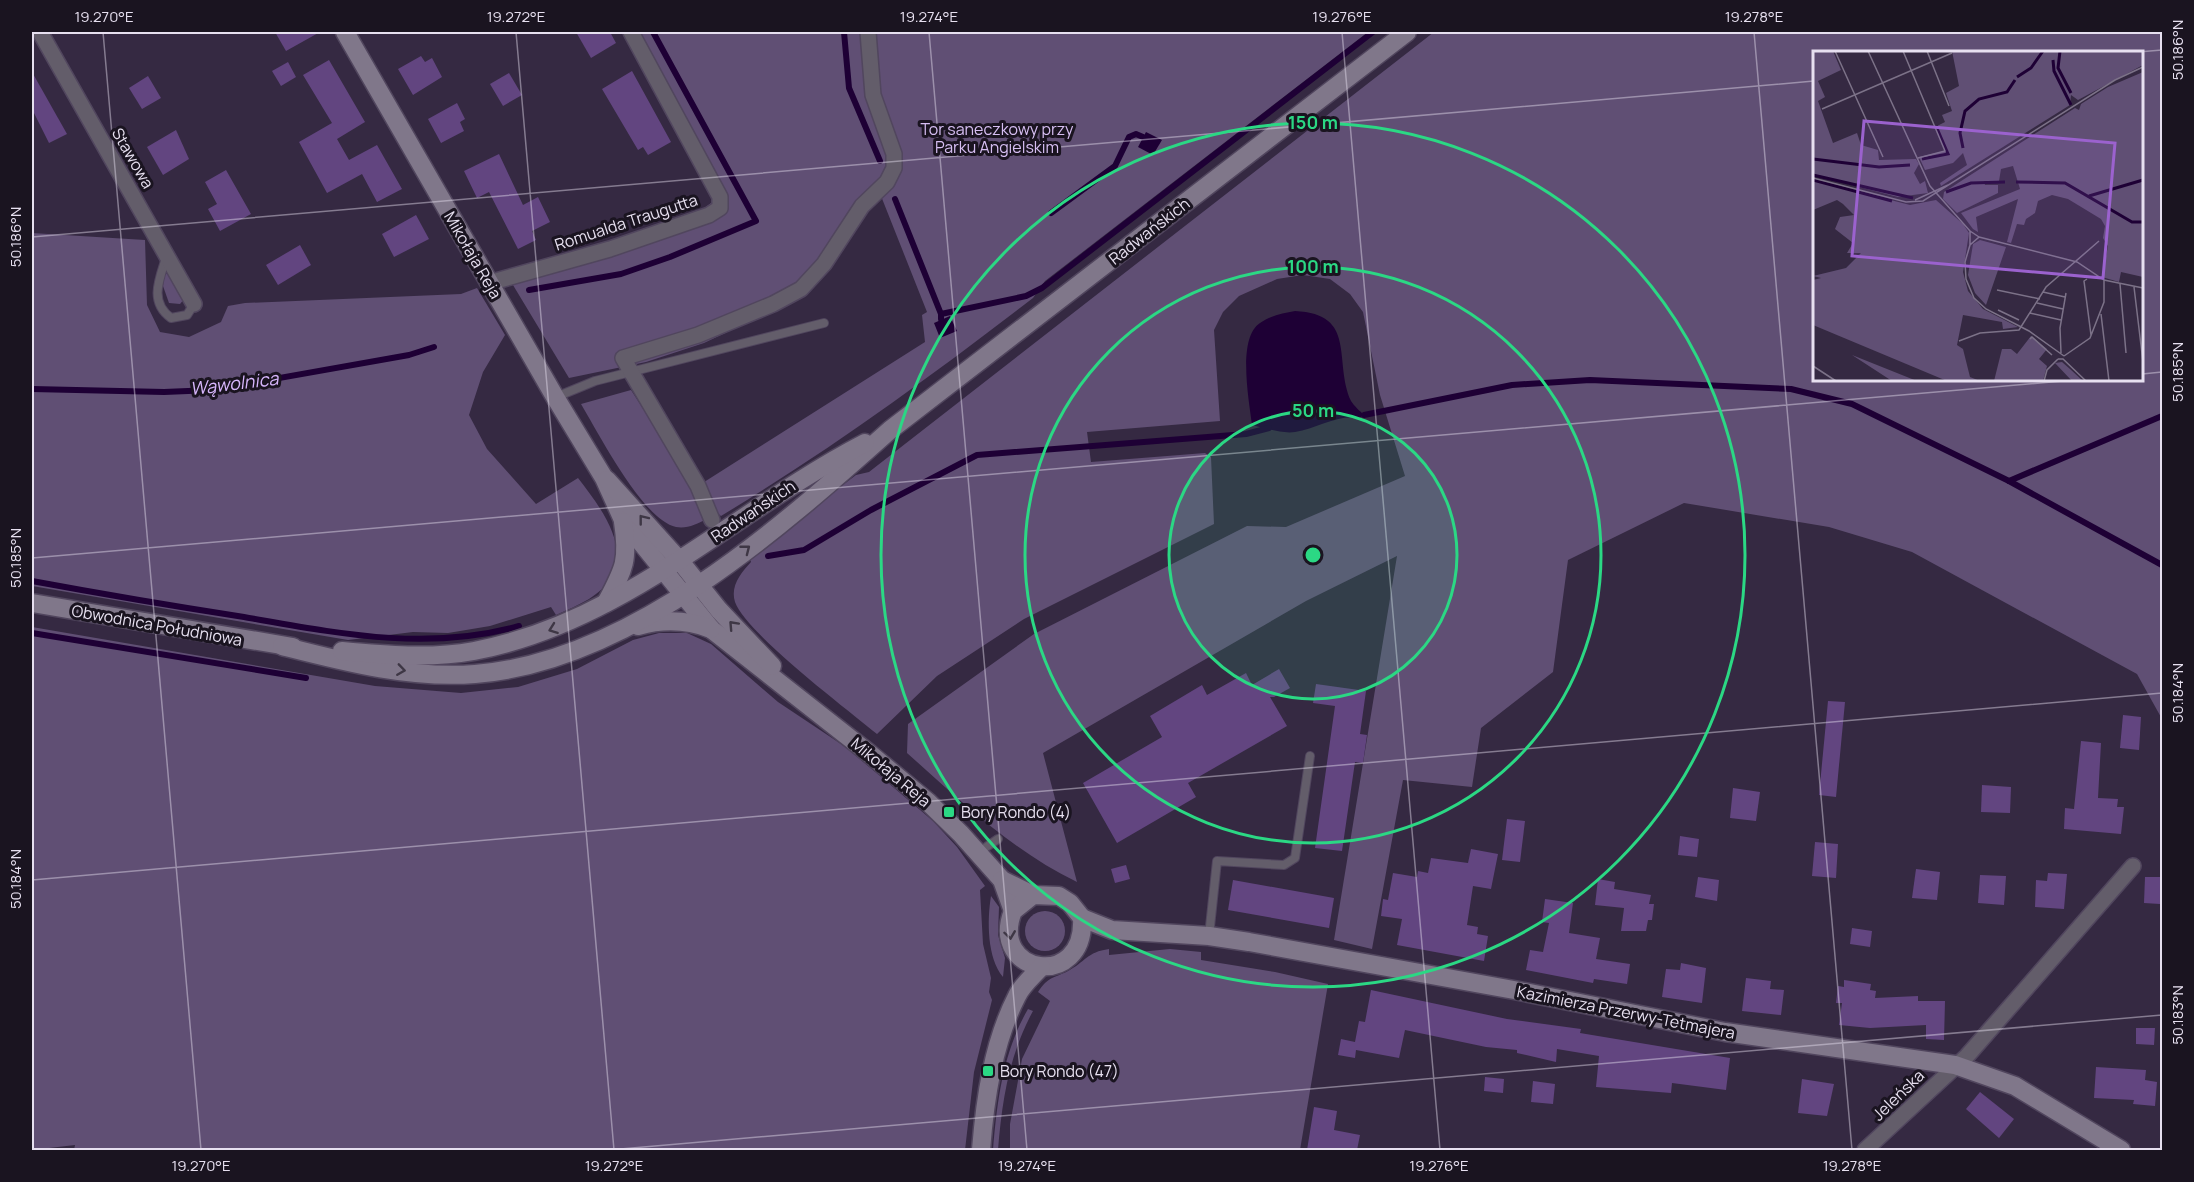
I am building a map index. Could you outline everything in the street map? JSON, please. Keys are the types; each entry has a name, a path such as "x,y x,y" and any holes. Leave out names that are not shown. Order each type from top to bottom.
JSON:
{"street":[{"name":"Stawowa","path":"40,32 194,304"},
{"name":"Mikołaja Reja","path":"345,32 604,478 623,520 681,595 711,629 928,802 1002,880 1013,911"},
{"name":"Romualda Traugutta","path":"489,283 610,249 709,215 720,208 720,197 631,32"},
{"path":"712,520 698,486 623,358 698,335 773,304 801,289 824,264 862,206 887,183 894,168 894,154 873,95 868,32"},
{"name":"Radwańskich","path":"619,632 699,583 826,488 890,430 1407,32"},
{"name":"Radwańskich","path":"282,646 430,656 471,652 550,630 605,603 680,561 814,470 890,430"},
{"name":"Mikołaja Reja","path":"604,478 626,498 699,583 719,610 801,699"},
{"path":"605,603 625,564 628,551 623,520"},
{"name":"Obwodnica Południowa","path":"32,603 282,646"},
{"path":"282,646 348,663 420,673 473,674 539,663 573,652 619,632 651,623 667,621 699,624 711,629"},
{"name":"Jeleńska","path":"1865,1150 1966,1056 2133,866"},
{"path":"1002,880 1033,894 1059,896 1070,903 1082,918 1112,930"},
{"path":"981,1150 992,1071 1017,994 1019,957 1009,933 1013,911 1033,894"},
{"path":"1081,942 1082,918"},
{"path":"1017,994 1041,967 1067,960 1081,942 1112,930"},
{"name":"Kazimierza Przerwy-Tetmajera","path":"1112,930 1209,936 1514,990 1725,1032 1955,1065 2015,1086 2121,1150"},
{"path":"1019,957 1041,967"}],"lane":[{"path":"167,254 157,286 158,302 171,318 187,315 194,304"},
{"path":"555,397 595,381 824,323"},
{"path":"1209,936 1217,861 1284,864 1295,858 1310,756"},
{"path":"978,853 998,839"}],"green space":[{"name":"Tor saneczkowy przy Parku Angielskim","path":"637,32 1368,32 1045,281 1033,298 957,356 841,439 721,516 715,511 701,484 925,342 922,315 927,312 881,196 852,232 829,269 806,295 704,343 646,362 569,378 504,270 617,240 699,212 715,200"},
{"path":"1434,32 2162,32 2162,719 2137,674 1912,552 1829,527 1684,503 1568,560 1553,672 1481,728 1472,787 1403,780 1372,949 1334,940 1397,556 1306,601 1043,753 1077,882 1009,840 907,753 908,724 1034,634 1247,526 1286,527 1405,476 1380,395 1363,312 1350,294 1330,279 1303,275 1277,279 1239,296 1223,312 1214,330 1220,421 1087,432 1091,462 1205,453 1211,457 1214,524 1024,619 937,676 877,734 822,690 758,633 743,616 734,596 737,580 751,562 749,556 856,475 869,472"},
{"path":"32,233 145,240 147,305 160,332 189,337 221,322 228,306 245,303 461,294 477,288 505,335 483,372 469,415 487,449 536,504 578,478 599,507 615,539 617,555 614,571 605,586 589,599 556,615 551,607 490,626 448,633 413,632 348,640 32,586"},
{"path":"168,272 184,299 180,304 169,303 163,286 164,276"},
{"path":"631,390 695,489 707,519 688,527 676,527 663,521 636,493 581,404"},
{"path":"32,627 375,686 461,693 518,687 577,669 633,640 659,633 687,633 711,644 778,702 844,746 933,821 957,847 985,886 980,890 983,944 991,978 989,992 992,1000 974,1072 965,1150 74,1150 75,1145 32,1150"},
{"path":"991,896 999,907 998,935 1005,958 1003,977 991,949 989,916"},
{"path":"1045,911 1053,912 1059,917 1064,923 1064,939 1059,945 1053,950 1045,951 1037,950 1031,945 1026,939 1025,931 1026,923 1031,917 1037,912"},
{"path":"1109,949 1109,955 1170,949 1201,952 1201,960 1275,972 1328,984 1300,1150 1010,1150 1010,1124 1022,1059 1050,1001 1038,992 1051,978 1074,968 1091,955"},
{"path":"1028,1009 1033,1011 1012,1061 998,1150 993,1150 999,1095 1007,1060 1019,1025"}],"shaded area":[{"path":"1146,132 1162,140 1153,155 1138,147"},
{"path":"1295,311 1315,314 1328,321 1336,330 1340,342 1346,386 1351,401 1364,415 1359,418 1343,418 1295,432 1252,425 1246,370 1249,342 1253,331 1268,318"},
{"path":"950,316 957,331 940,338 934,323"}],"building":[{"path":"275,32 320,32 286,51"},
{"path":"576,32 610,32 616,43 591,58"},
{"path":"421,56 425,62 432,58 442,77 413,95 398,69"},
{"path":"329,60 365,122 337,139 349,160 377,145 402,189 377,202 362,174 327,193 299,142 332,123 303,75"},
{"path":"288,62 296,77 281,86 272,71"},
{"path":"632,71 671,142 648,155 643,147 638,150 602,89"},
{"path":"32,72 67,134 49,143 32,109"},
{"path":"509,73 522,95 503,106 490,84"},
{"path":"148,76 161,98 142,109 129,88"},
{"path":"457,103 465,119 460,122 464,131 441,143 428,119"},
{"path":"176,130 189,159 163,175 147,147"},
{"path":"499,154 523,205 538,197 550,222 532,231 536,240 518,249 489,192 477,198 464,171"},
{"path":"226,170 251,214 220,231 208,209 217,204 205,182"},
{"path":"416,215 429,239 394,257 382,234"},
{"path":"300,245 311,265 278,285 266,265"},
{"path":"1279,669 1290,688 1270,697 1287,726 1188,783 1196,797 1117,843 1083,783 1162,737 1150,716 1202,685 1207,695 1246,673 1252,685"},
{"path":"1316,684 1366,691 1360,734 1367,735 1363,763 1355,762 1342,851 1315,848 1335,706 1313,703"},
{"path":"1828,701 1845,702 1836,797 1819,795"},
{"path":"2123,715 2141,717 2139,750 2120,748"},
{"path":"2081,741 2101,743 2098,798 2118,799 2117,807 2124,807 2121,834 2064,829 2065,808 2074,809"},
{"path":"1982,785 2011,787 2010,813 1981,812"},
{"path":"1733,788 1760,792 1756,821 1730,818"},
{"path":"1507,819 1525,821 1520,862 1502,860"},
{"path":"1680,836 1699,839 1697,857 1678,855"},
{"path":"1815,842 1838,844 1836,878 1812,876"},
{"path":"1471,849 1498,854 1491,889 1473,886 1467,925 1478,927 1477,934 1488,936 1484,961 1397,945 1402,919 1381,916 1383,899 1388,900 1393,873 1417,877 1418,871 1428,873 1431,858 1468,863"},
{"path":"1126,865 1130,879 1115,883 1111,869"},
{"path":"1916,869 1940,872 1937,900 1912,898"},
{"path":"2048,873 2067,874 2064,909 2035,907 2036,880 2047,881"},
{"path":"1980,875 2006,876 2004,905 1978,903"},
{"path":"1698,877 1719,880 1717,901 1695,897"},
{"path":"2145,877 2161,877 2160,904 2144,903"},
{"path":"1598,879 1615,882 1614,889 1651,895 1649,904 1654,904 1652,920 1648,920 1646,931 1621,931 1624,908 1595,905"},
{"path":"1233,880 1334,898 1329,928 1228,910"},
{"path":"1545,899 1573,903 1569,933 1600,938 1596,959 1630,964 1627,984 1594,979 1593,983 1526,970 1530,950 1543,952 1549,923 1542,922"},
{"path":"1852,928 1872,931 1870,947 1850,944"},
{"path":"1681,963 1706,968 1702,1003 1662,997 1666,969 1680,970"},
{"path":"1746,978 1771,981 1770,989 1784,990 1781,1015 1742,1011"},
{"path":"1844,980 1871,984 1870,990 1876,991 1875,998 1918,996 1918,1001 1945,1001 1944,1040 1926,1039 1926,1025 1870,1028 1839,1025 1842,1003 1836,1003 1838,986 1844,987"},
{"path":"1371,990 1507,1019 1581,1029 1580,1033 1730,1058 1726,1090 1672,1083 1671,1093 1596,1087 1599,1056 1557,1049 1556,1062 1517,1053 1517,1050 1486,1047 1405,1030 1399,1058 1356,1050 1355,1058 1338,1055 1341,1039 1355,1042 1359,1021 1365,1022"},
{"path":"2136,1028 2155,1028 2154,1045 2136,1044"},
{"path":"2096,1067 2146,1070 2145,1080 2157,1082 2155,1106 2133,1104 2134,1100 2094,1098"},
{"path":"1485,1077 1504,1079 1503,1093 1484,1091"},
{"path":"1802,1079 1834,1084 1827,1116 1798,1113"},
{"path":"1533,1081 1555,1084 1553,1104 1531,1102"},
{"path":"1980,1092 2014,1119 1999,1138 1966,1109"},
{"path":"1314,1107 1337,1111 1334,1130 1360,1135 1357,1150 1307,1150"}],"waterway":[{"path":"529,290 621,274 670,257 756,221 653,32"},
{"path":"844,32 849,88 880,161"},
{"path":"941,319 941,314 1026,296 1042,288 1373,32"},
{"path":"1051,213 1115,166 1129,137 1136,134 1143,137"},
{"path":"895,199 941,314"},
{"name":"Wąwolnica","path":"32,389 164,392 212,390 409,355 434,347"},
{"path":"1364,415 1512,385 1590,380 1791,389 1852,404 2009,481 2162,565"},
{"path":"2009,481 2162,416"},
{"path":"768,556 804,550 871,510 977,455 1246,434 1269,428"},
{"path":"32,581 347,634 416,639 450,638 485,634 519,626"},
{"path":"32,633 306,678"}],"place":[{"name":"Bory Rondo (4)","path":"949,812"},
{"name":"Bory Rondo (47)","path":"988,1071"}]}
